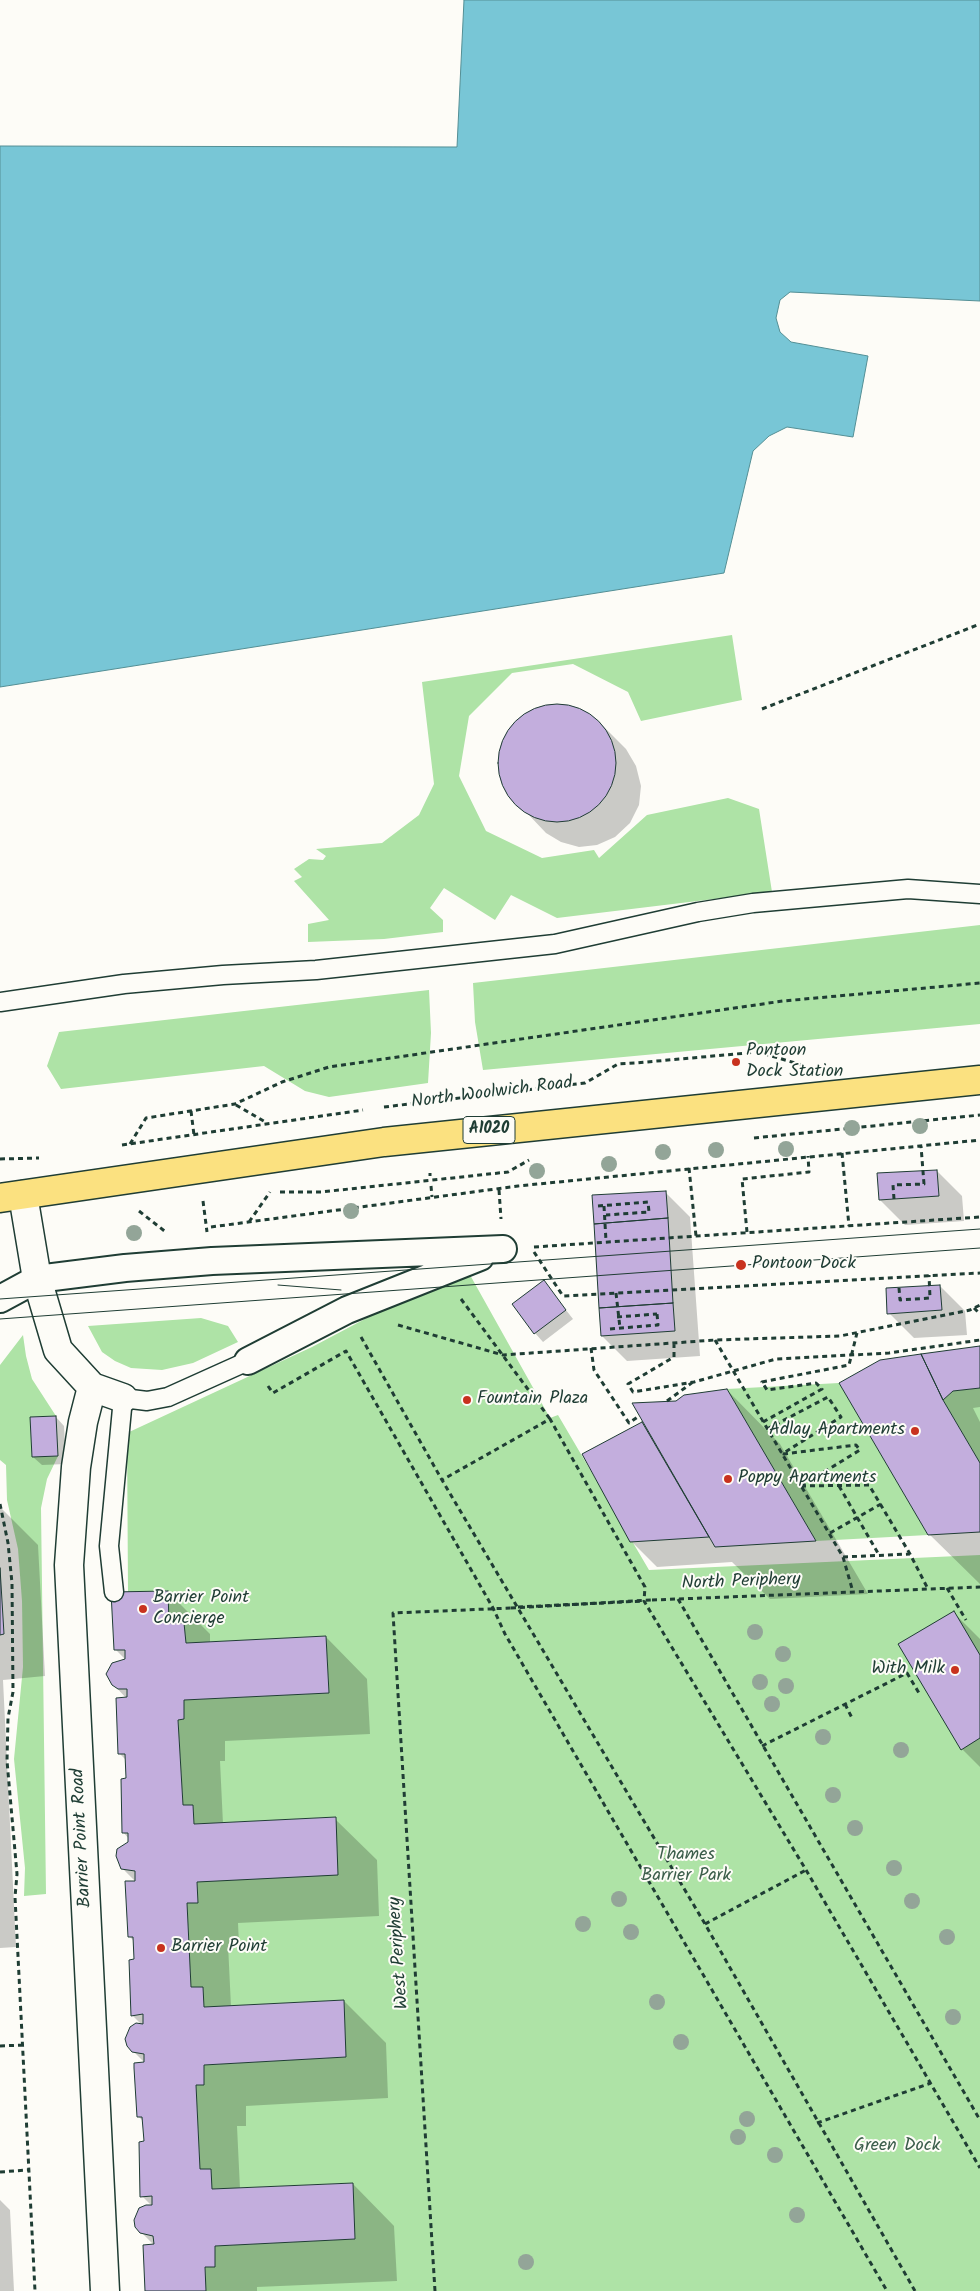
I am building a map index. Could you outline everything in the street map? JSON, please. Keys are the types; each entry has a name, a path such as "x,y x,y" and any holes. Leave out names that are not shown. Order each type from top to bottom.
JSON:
{"main road":[{"name":"North Woolwich Road","path":"11,1197 384,1142 980,1080"}],"street":[{"path":"11,1197 58,1350 92,1387 124,1398"},
{"path":"0,1299 37,1279 125,1268 212,1261 503,1249 347,1310 248,1361"},
{"name":"Barrier Point Road","path":"92,1387 83,1422 76,1467 69,1565 105,2291"}],"lane":[{"path":"0,1002 124,984 316,970 555,944 663,919 753,903 908,889 980,894"},
{"path":"114,1592 109,1546 124,1398 147,1401 168,1397 248,1361"}],"path":[{"path":"762,709 980,624"},
{"path":"130,1144 146,1118 235,1104 282,1082 329,1067 783,1001 980,983"},
{"name":"North Woolwich Road","path":"374,1109 585,1083 618,1064 758,1052 805,1066"},
{"path":"235,1104 268,1123"},
{"path":"121,1146 364,1110"},
{"path":"191,1111 194,1134"},
{"path":"749,1139 980,1115"},
{"path":"270,1191 248,1222 432,1197 689,1168 980,1140"},
{"path":"894,1199 893,1185 924,1184 921,1146"},
{"path":"842,1153 849,1226"},
{"path":"747,1232 742,1179 809,1172 808,1156"},
{"path":"0,1159 47,1157"},
{"path":"265,1191 321,1192 508,1172 533,1159"},
{"path":"689,1168 696,1236"},
{"path":"431,1186 432,1197"},
{"path":"207,1228 203,1200 211,1198"},
{"path":"605,1206 648,1202 649,1212 606,1215"},
{"path":"605,1206 606,1241"},
{"path":"605,1206 606,1223"},
{"path":"136,1209 168,1233"},
{"path":"980,1217 531,1247 563,1296 980,1273"},
{"path":"441,1272 550,1419 646,1587 644,1601 806,1870 980,2168"},
{"path":"899,1288 900,1300 930,1298 929,1276"},
{"path":"616,1293 618,1327"},
{"path":"347,1310 503,1355 715,1340 840,1336 974,1308 980,1305"},
{"path":"616,1307 618,1327"},
{"path":"974,1308 980,1314"},
{"path":"347,1310 442,1480 705,1924 817,2123 915,2291"},
{"path":"616,1317 657,1314 658,1325 618,1327"},
{"path":"763,1422 822,1389 816,1383 767,1390 762,1382 849,1365 857,1333"},
{"path":"715,1340 843,1556 853,1592"},
{"path":"674,1343 674,1357 628,1384 633,1392 694,1382 776,1360 851,1355 980,1340"},
{"path":"591,1348 594,1370 629,1423 639,1416"},
{"path":"273,1393 346,1351 493,1608 505,1634 887,2291"},
{"path":"667,1401 694,1382"},
{"path":"767,1429 828,1397 841,1418 782,1454"},
{"path":"442,1480 550,1419"},
{"path":"782,1454 856,1445 860,1450 801,1486"},
{"path":"801,1486 869,1485 910,1554 928,1589"},
{"path":"839,1486 879,1555"},
{"path":"0,1504 8,1543 12,1583 14,1692 8,1718 7,1761 17,1874 15,1897 35,2291"},
{"path":"830,1533 881,1504"},
{"path":"843,1556 910,1554"},
{"path":"947,1588 966,1620"},
{"name":"North Periphery","path":"493,1608 979,1588"},
{"path":"678,1599 980,2120"},
{"path":"518,1607 644,1601"},
{"name":"West Periphery","path":"435,2291 393,1613 493,1608"},
{"path":"762,1746 907,1673 919,1693"},
{"path":"845,1704 853,1720"},
{"path":"705,1924 806,1870"},
{"path":"0,2046 23,2045"},
{"path":"817,2123 931,2083"},
{"path":"0,2172 28,2170"}],"green space":[{"path":"732,635 742,700 641,721 628,692 573,664 512,673 469,716 459,776 486,831 542,858 594,850 599,858 647,815 728,798 759,809 772,892 557,918 511,895 495,920 444,888 430,908 443,920 443,932 384,939 308,942 308,924 329,920 294,881 302,877 294,869 309,859 323,860 326,856 316,849 382,843 419,815 434,784 422,682"},
{"path":"980,925 980,1024 483,1070 475,1022 473,983"},
{"path":"429,990 431,1033 428,1083 329,1097 305,1091 264,1066 61,1089 47,1066 59,1032"},
{"name":"Thames Barrier Park","path":"465,1266 550,1418 558,1415 649,1570 980,1555 980,2291 206,2291 205,2267 215,2267 215,2246 355,2239 353,2183 212,2189 200,2169 196,2085 204,2084 204,2065 346,2057 344,2000 204,2007 203,1987 191,1987 187,1903 198,1902 197,1882 336,1817 194,1824 193,1805 183,1805 178,1720 184,1719 184,1700 329,1693 326,1636 186,1643 184,1623 169,1623 168,1591 128,1592 127,1433 312,1347"},
{"path":"201,1318 228,1326 238,1342 193,1363 162,1370 131,1368 115,1361 102,1352 88,1326"},
{"path":"23,1335 32,1379 56,1416 31,1417 32,1457 58,1456 47,1479 41,1508 46,1894 24,1896 25,1868 14,1759 23,1667 22,1601 18,1549 7,1500 6,1465 0,1460 0,1365"},
{"path":"839,1383 928,1535 816,1541 727,1389"},
{"path":"980,1388 980,1463 943,1400 953,1391"}],"water":[{"path":"464,0 980,0 980,301 790,292 780,300 776,318 780,332 791,342 868,356 853,437 787,427 769,436 753,451 724,573 0,687 0,146 457,147"}],"building":[{"path":"557,704 579,709 599,721 611,741 616,763 611,785 599,805 579,817 557,822 535,817 515,805 503,785 498,763 503,741 515,721 535,709"},
{"path":"937,1170 939,1196 879,1200 877,1173"},
{"path":"666,1191 668,1218 594,1224 592,1195"},
{"path":"668,1218 673,1303 599,1308 594,1224"},
{"path":"544,1280 566,1310 534,1334 512,1304"},
{"path":"940,1285 942,1310 887,1314 886,1288"},
{"path":"673,1303 675,1331 601,1336 599,1308"},
{"path":"980,1346 980,1388 953,1391 943,1400 921,1354"},
{"name":"Adlay Apartments","path":"921,1354 943,1400 980,1463 980,1532 928,1535 839,1383 880,1360"},
{"name":"Poppy Apartments","path":"727,1389 816,1541 715,1547 632,1403 676,1401 684,1395"},
{"path":"56,1416 58,1456 32,1457 30,1417"},
{"path":"642,1422 709,1537 630,1542 582,1454"},
{"path":"0,1568 4,1634 0,1635"},
{"name":"Barrier Point","path":"168,1591 169,1623 184,1623 186,1643 326,1636 329,1693 184,1700 184,1719 178,1720 183,1805 193,1805 194,1824 336,1817 338,1875 197,1882 198,1903 187,1903 191,1987 203,1987 204,2007 344,2000 346,2057 204,2065 204,2085 196,2085 200,2169 211,2169 212,2189 353,2183 355,2239 215,2246 215,2267 205,2267 206,2291 145,2291 143,2245 154,2244 153,2236 140,2233 135,2227 134,2220 139,2208 152,2205 152,2196 140,2197 139,2142 144,2141 142,2117 137,2117 134,2063 144,2062 144,2054 132,2052 127,2046 125,2039 130,2027 136,2023 143,2024 143,2014 131,2016 129,1960 134,1959 133,1937 128,1937 125,1881 135,1881 135,1871 121,1869 116,1856 117,1849 128,1842 128,1833 122,1833 121,1779 126,1778 125,1754 118,1754 116,1698 127,1697 127,1689 118,1689 112,1685 106,1674 112,1663 125,1659 125,1650 114,1650 111,1592"},
{"path":"954,1611 980,1655 980,1738 961,1750 898,1644"}],"tram line":[{"path":"0,1299 980,1229"},
{"path":"0,1319 980,1248"},
{"path":"278,1285 341,1290"}],"place":[{"name":"Pontoon Dock Station","path":"736,1062"},
{"name":"Pontoon Dock","path":"741,1265"},
{"name":"Fountain Plaza","path":"467,1400"},
{"name":"Adlay Apartments","path":"915,1431"},
{"name":"Poppy Apartments","path":"728,1479"},
{"name":"Barrier Point Concierge","path":"143,1609"},
{"name":"With Milk","path":"955,1670"},
{"name":"Barrier Point","path":"161,1948"}],"park label":[{"name":"Green Dock","path":"897,2147"}]}
